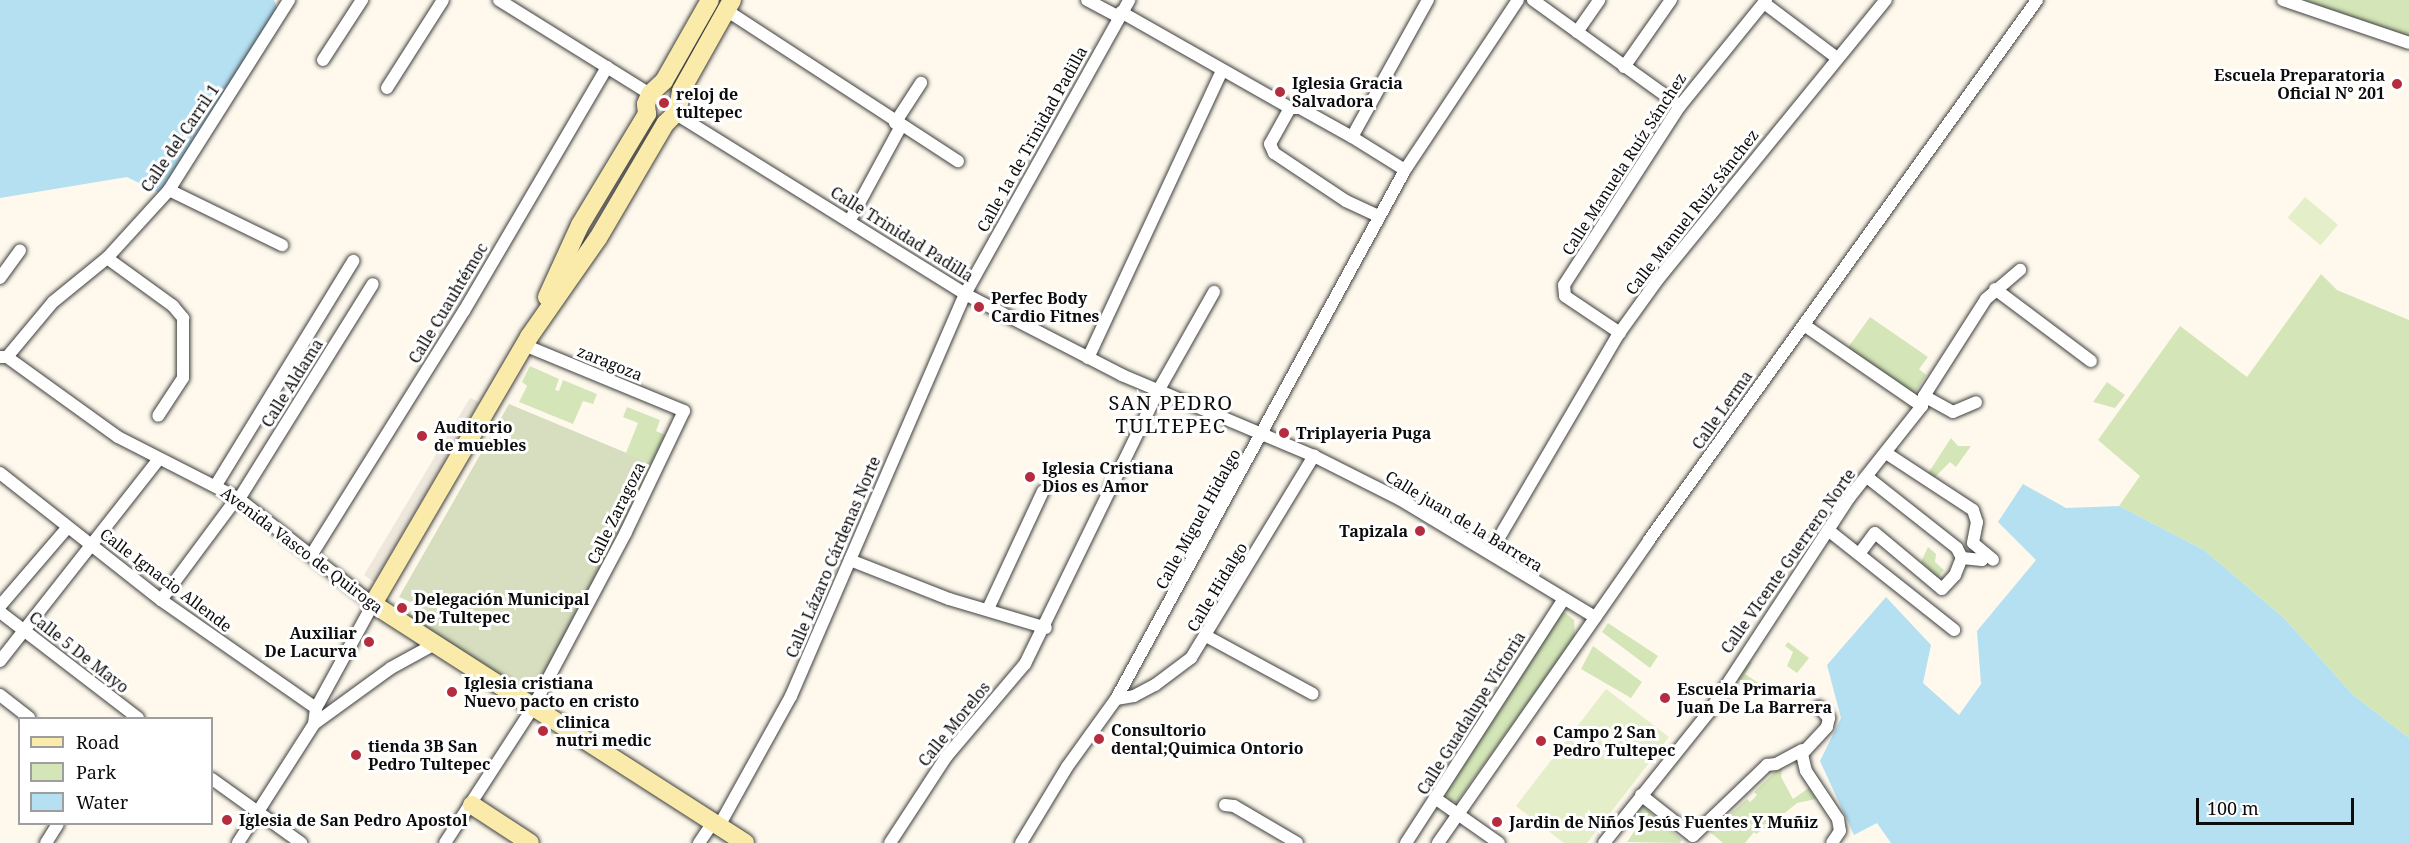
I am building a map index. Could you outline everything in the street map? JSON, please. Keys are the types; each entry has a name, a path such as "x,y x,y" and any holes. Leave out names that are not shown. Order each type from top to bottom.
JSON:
{"street":[{"name":"Calle del Carril 1","path":"4,357 52,302 107,258 169,190 289,0"},
{"path":"322,60 362,0"},
{"path":"387,88 443,0"},
{"path":"499,0 650,94"},
{"path":"526,341 580,225 647,114 646,104 650,94 664,81 710,0"},
{"path":"1087,0 1120,14 1290,108 1300,108 1405,170"},
{"name":"Calle 1a de Trinidad Padilla","path":"965,294 1129,0"},
{"path":"1352,137 1428,0"},
{"name":"Calle Miguel Hidalgo","path":"1021,843 1067,767 1116,699 1263,436 1378,216 1405,170 1518,0"},
{"path":"1533,0 1680,106"},
{"path":"1577,32 1599,0"},
{"path":"1624,67 1671,0"},
{"name":"Calle Manuel Ruiz Sánchez","path":"1490,553 1620,333 1679,250 1694,237 1886,0"},
{"name":"Calle Lerma","path":"1438,843 1595,618 2037,0"},
{"path":"2283,0 2409,43"},
{"path":"1765,1 1837,58"},
{"name":"Calle Manuela Ruíz Sánchez","path":"1620,333 1562,292 1680,106 1765,1"},
{"path":"314,724 316,708 373,604 526,341 598,238 682,100 681,91 729,5 898,124 958,161"},
{"name":"Calle Cuauhtémoc","path":"312,554 464,310 607,67"},
{"path":"1088,358 1222,71"},
{"path":"664,81 681,91"},
{"path":"850,220 921,83"},
{"path":"1290,108 1270,144 1274,153 1337,195 1378,216"},
{"path":"647,114 670,119"},
{"name":"Calle Trinidad Padilla","path":"670,119 850,220 965,294 1158,392 1314,456"},
{"path":"169,190 282,246"},
{"path":"0,278 20,250"},
{"path":"107,258 173,306 183,318 183,378 158,416"},
{"path":"216,485 353,261"},
{"name":"Calle VIcente Guerrero Norte","path":"1604,843 1709,711 1828,530 1923,401 1995,289 2020,270"},
{"name":"Calle Aldama","path":"237,499 373,284"},
{"path":"1995,289 2091,361"},
{"name":"Calle Morelos","path":"890,843 924,788 962,736 1025,664 1046,628 1158,392 1214,292"},
{"name":"Calle Lázaro Cárdenas Norte","path":"699,843 716,824 791,696 965,294"},
{"path":"1804,325 1923,401 1953,411 1976,402"},
{"name":"zaragoza","path":"526,341 684,411"},
{"path":"0,661 89,543 158,460 73,406 4,357"},
{"name":"Calle Zaragoza","path":"445,843 472,805 532,709 626,532 684,411"},
{"path":"1886,453 1973,510 1977,522 1973,543 1989,557 1982,560 1962,558"},
{"name":"Calle juan de la Barrera","path":"1314,456 1401,500 1595,618"},
{"name":"Calle Hidalgo","path":"1116,699 1134,696 1170,676 1208,637 1314,456"},
{"name":"Avenida Vasco de Quiroga","path":"158,460 216,485 312,554 373,604 433,645 745,843"},
{"name":"Calle Ignacio Allende","path":"0,473 161,600 316,708"},
{"path":"1859,554 1875,533 1945,591 1962,558 1957,548 1867,477"},
{"path":"988,609 1043,491"},
{"path":"161,600 237,499"},
{"path":"0,606 68,527"},
{"path":"1828,530 1954,630"},
{"path":"850,560 950,599 1046,628"},
{"name":"Calle Guadalupe Victoria","path":"1406,843 1563,600"},
{"name":"Calle 5 De Mayo","path":"0,612 134,717"},
{"path":"1208,637 1313,694"},
{"path":"238,843 314,724 391,668 433,645"},
{"path":"0,695 28,717"},
{"path":"1640,797 1693,836 1767,765 1776,764 1802,750 1827,727 1829,718 1819,707"},
{"path":"1802,750 1806,771 1838,819 1836,839"},
{"path":"213,780 256,813 301,843"},
{"path":"1640,797 1689,843"},
{"path":"1436,798 1499,843"},
{"path":"472,805 530,843"},
{"path":"1225,805 1234,806 1297,843"},
{"path":"46,843 57,825"}],"green space":[{"path":"2293,0 2409,0 2409,39"},
{"path":"2305,197 2338,225 2321,245 2288,218"},
{"path":"2321,274 2337,290 2409,320 2409,738 2353,695 2284,618 2204,550 2119,506 2140,476 2098,440 2180,326 2247,377"},
{"path":"1870,317 1928,357 1919,369 1926,375 1914,394 1847,349"},
{"path":"530,366 559,379 555,390 559,391 563,380 597,394 593,404 583,401 573,424 519,402 527,386 522,382"},
{"path":"2107,382 2125,395 2115,408 2093,402"},
{"path":"509,404 653,464 533,702 406,620 415,604 399,597"},
{"path":"627,407 660,420 656,431 668,436 653,464 626,453 638,423 623,417"},
{"path":"1951,438 1958,446 1971,446 1956,467 1950,462 1933,479 1927,475"},
{"path":"1928,547 1936,554 1935,562 1944,570 1935,581 1925,573 1929,569 1921,562"},
{"path":"1563,611 1574,620 1575,636 1457,802 1450,802 1446,793"},
{"path":"1608,623 1658,656 1650,668 1602,632"},
{"path":"1788,642 1809,658 1797,673 1787,666 1793,652 1785,646"},
{"path":"1593,646 1642,682 1631,698 1581,669"},
{"path":"1747,659 1752,663 1745,674 1769,690 1778,682 1772,693 1777,699 1768,707 1761,687 1746,693 1736,674"},
{"path":"1606,689 1669,737 1587,843 1564,843 1516,806"},
{"path":"1782,765 1781,777 1793,799 1810,787 1816,799 1797,803 1770,825 1756,834 1754,832 1745,843 1723,843 1710,832 1747,799 1750,802 1757,795 1754,792"},
{"path":"1642,805 1682,840 1679,843 1627,842 1644,817 1638,811"}],"shaded area":[{"path":"470,398 479,402 374,582 364,575"}],"water":[{"path":"0,0 274,0 278,12 163,195 127,177 0,198"},
{"path":"2023,484 2066,508 2119,506 2204,550 2284,618 2353,695 2409,738 2409,843 1891,843 1877,823 1854,835 1820,761 1841,718 1827,665 1886,597 1931,645 1923,683 1959,715 1981,684 1977,631 2036,560 1998,522"}],"place":[{"name":"Escuela Preparatoria Oficial N° 201","path":"2397,84"},
{"name":"Iglesia Gracia Salvadora","path":"1280,92"},
{"name":"reloj de tultepec","path":"664,103"},
{"name":"Perfec Body Cardio Fitnes","path":"979,307"},
{"name":"Triplayeria Puga","path":"1284,433"},
{"name":"Auditorio de muebles","path":"422,436"},
{"name":"Iglesia Cristiana Dios es Amor","path":"1030,477"},
{"name":"Tapizala","path":"1420,531"},
{"name":"Delegación Municipal De Tultepec","path":"402,608"},
{"name":"Auxiliar De Lacurva","path":"369,642"},
{"name":"Iglesia cristiana Nuevo pacto en cristo","path":"452,692"},
{"name":"Escuela Primaria Juan De La Barrera","path":"1665,698"},
{"name":"clinica nutri medic","path":"543,731"},
{"name":"Consultorio dental;Quimica Ontorio","path":"1099,739"},
{"name":"Campo 2 San Pedro Tultepec","path":"1541,741"},
{"name":"tienda 3B San Pedro Tultepec","path":"356,755"},
{"name":"Iglesia de San Pedro Apostol","path":"227,820"},
{"name":"Jardin de Niños Jesús Fuentes Y Muñiz","path":"1497,822"}],"district":[{"name":"SAN PEDRO TULTEPEC","path":"1171,414"}]}
